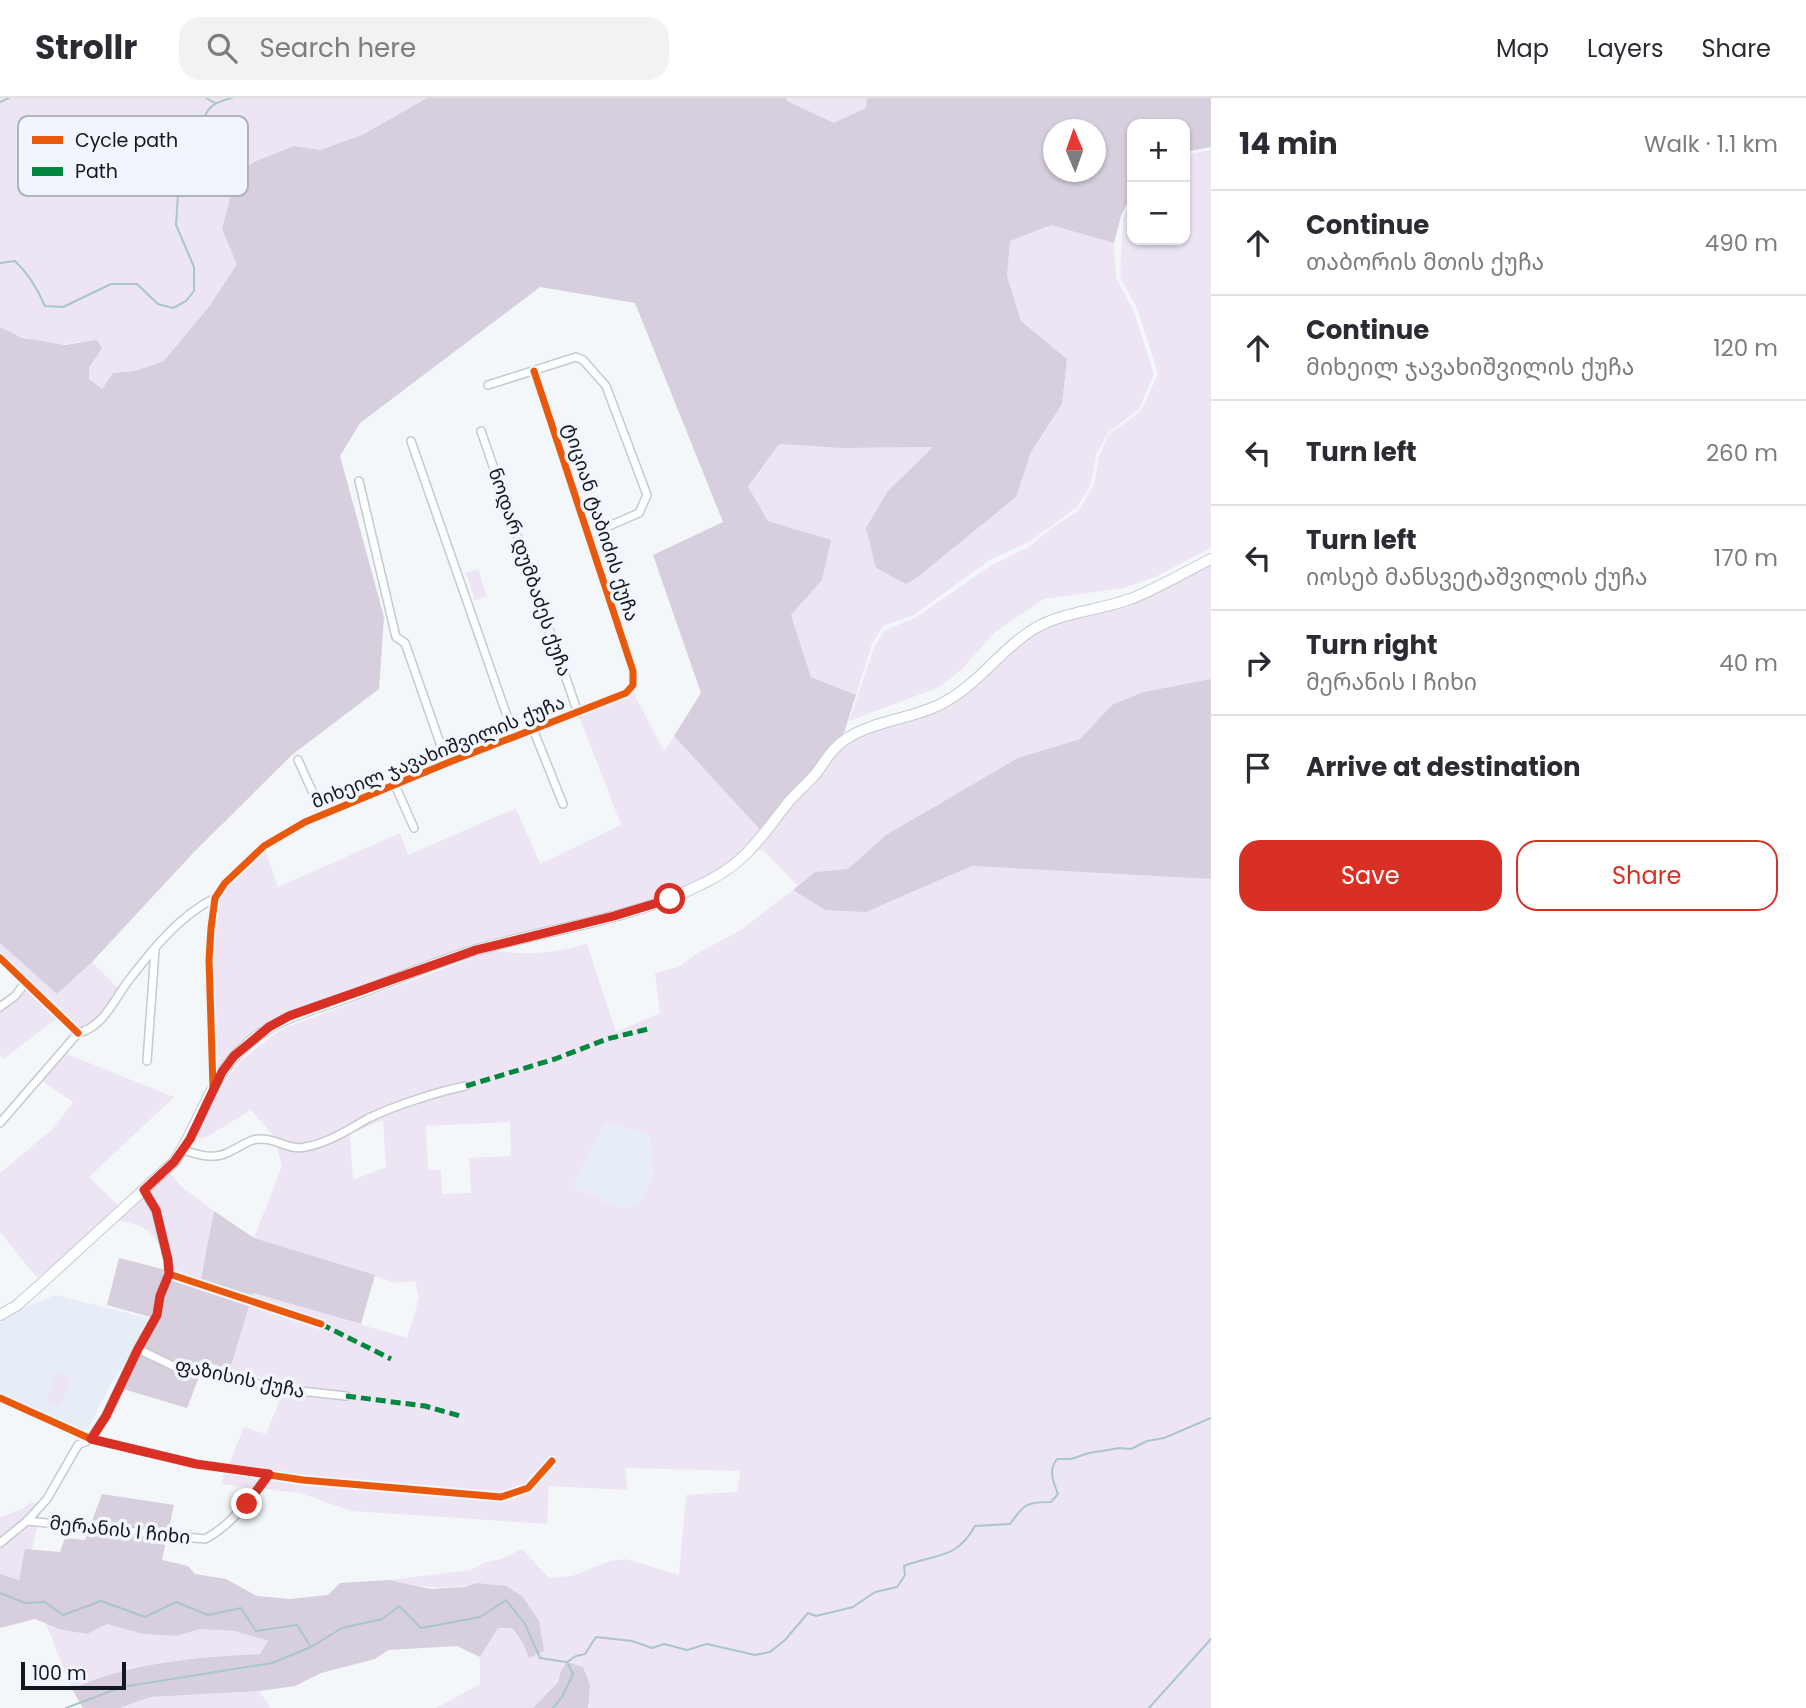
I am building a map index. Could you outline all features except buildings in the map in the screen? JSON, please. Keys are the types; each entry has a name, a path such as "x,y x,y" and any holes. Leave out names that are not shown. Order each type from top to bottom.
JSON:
{"main road":[{"path":"0,1315 16,1306 174,1162 183,1150 222,1072 244,1047 269,1027 289,1016 470,952 614,916 670,899 705,883 750,852 829,755 848,737 940,705 1017,640 1039,626 1078,612 1130,599 1211,559"}],"street":[{"path":"488,385 576,357 590,367 606,386 646,489 646,500 639,513 588,535"},
{"name":"ტიციან ტაბიძის ქუჩა","path":"534,371 634,671 633,685"},
{"name":"ნოდარ დუმბაძეს ქუჩა","path":"481,431 578,713"},
{"path":"411,441 514,736"},
{"path":"359,481 396,637 405,643 447,763"},
{"name":"მიხეილ ჯავახიშვილის ქუჩა","path":"0,1123 78,1034 99,1022 129,980 192,911 215,898 225,883 264,846 305,822 626,693 633,685"},
{"path":"533,729 563,804"},
{"path":"298,760 323,815"},
{"path":"395,785 414,828"},
{"path":"213,1088 209,960 215,898"},
{"path":"146,1061 155,950"},
{"path":"0,958 78,1034"},
{"path":"0,1007 15,996 25,983"},
{"path":"183,1150 198,1156 215,1156 229,1153 241,1144 255,1139 270,1139 292,1147 304,1148 344,1133 403,1104 466,1086"},
{"path":"1,1542 27,1521 47,1499 78,1445 91,1439 106,1416 157,1315 160,1296 169,1274 168,1260 156,1210 144,1190"},
{"path":"169,1274 321,1324"},
{"name":"ფაზისის ქუჩა","path":"138,1349 173,1366 282,1390 346,1396"},
{"path":"0,1398 91,1439 196,1464 303,1480 501,1497 528,1488 552,1461"},
{"name":"მერანის I ჩიხი","path":"27,1521 205,1539 216,1534 247,1504 269,1474"}],"shaded area":[{"path":"0,98 427,98 362,135 320,150 294,146 222,229 238,264 211,304 164,361 135,371 113,373 102,389 89,379 89,369 96,358 79,342 59,344 38,341 0,327"},
{"path":"427,98 786,98 787,101 834,123 866,108 867,98 1211,98 1211,147 1190,151 1190,119 1127,119 1127,204 1114,243 1051,225 1010,241 1007,276 1021,321 1067,359 1062,404 1031,452 1016,497 906,584 876,568 866,528 888,491 933,447 841,448 779,444 748,487 768,521 831,540 822,580 791,615 811,677 856,695 843,736 765,835 674,736 701,693 653,555 723,522 635,303 540,287 360,423 340,456 384,617 379,689 293,754 194,852 92,962 57,994 0,943 0,327 23,338 65,345 97,340 102,348 89,368 89,379 102,389 113,373 135,371 164,361 211,304 237,264 222,229 231,196 248,196 248,167 294,146 320,150 362,135"},
{"path":"786,98 867,98 867,108 834,124 787,101"},
{"path":"1211,150 1211,548 1157,576 1124,588 1044,599 995,632 963,668 940,687 849,721 875,645 885,630 915,618 990,566 1029,547 1051,528 1078,511 1094,485 1099,456 1108,435 1141,411 1158,374 1137,308 1120,277 1123,218 1127,210 1127,245 1190,245 1190,154"},
{"path":"1051,225 1114,243 1116,278 1133,309 1154,374 1139,409 1108,433 1096,455 1091,484 1077,507 1029,542 990,560 914,615 883,626 872,644 856,695 811,677 791,615 822,580 830,540 768,521 748,488 779,444 841,448 934,447 888,491 919,576 1016,497 1031,452 1062,404 1067,359 1021,321 1007,276 1010,241"},
{"path":"1211,559 1211,679 1112,705 1080,739 1018,758 886,835 848,869 815,872 798,886 763,850 750,852 670,899 515,939 339,1000 253,1038 213,1088 209,960 215,898 264,846 278,887 400,833 408,855 516,808 540,864 621,825 578,713 626,693 634,694 664,751 674,736 765,835 839,744 937,706 1039,623 1131,598"},
{"path":"478,569 487,597 475,600 466,573"},
{"path":"1211,679 1211,879 972,866 866,912 825,910 793,890 815,872 848,869 886,835 1018,758 1080,739 1112,705 1144,692"},
{"path":"972,866 1211,879 1211,1708 588,1708 590,1706 561,1671 558,1681 533,1708 436,1708 480,1684 480,1657 498,1628 511,1628 523,1643 544,1651 476,1583 443,1588 389,1580 471,1570 522,1549 549,1578 572,1576 610,1561 626,1559 679,1575 686,1495 737,1492 740,1471 626,1468 627,1490 549,1486 547,1524 351,1511 300,1493 221,1484 244,1427 266,1434 286,1384 230,1369 253,1293 407,1338 419,1298 415,1281 396,1283 254,1238 282,1166 273,1135 251,1110 205,1138 194,1139 212,1099 240,1061 282,1029 494,950 540,953 587,944 616,1032 660,1013 655,973 678,967 741,930 793,890 825,910 885,904","holes":["383,1120 386,1167 353,1180 350,1134","510,1122 511,1156 469,1158 471,1193 442,1194 441,1170 428,1170 426,1126","606,1123 648,1133 654,1173 638,1205 619,1208 572,1186"]},
{"path":"0,943 57,994 92,962 121,991 99,1022 78,1033 60,1016 4,1059 0,1054 0,1007 25,983 0,958"},
{"path":"62,1052 174,1097 89,1177 122,1209 80,1247 37,1278 0,1232 0,1173 54,1128 73,1102 39,1079"},
{"path":"606,1123 648,1133 654,1173 638,1205 619,1208 572,1186"},
{"path":"169,1172 181,1186 214,1211 201,1280 166,1271 161,1250 152,1235 138,1225 117,1221"},
{"path":"214,1211 254,1238 375,1275 361,1324 253,1293 230,1369 205,1362 187,1408 123,1389 154,1318 107,1305 119,1258 201,1279"},
{"path":"55,1295 147,1318 134,1349 112,1382 86,1432 0,1394 0,1322 20,1309"},
{"path":"57,1372 72,1378 60,1407 45,1401"},
{"path":"102,1494 174,1505 162,1560 188,1566 195,1574 226,1579 257,1596 290,1599 328,1595 340,1583 389,1580 431,1589 465,1587 476,1583 506,1586 523,1597 539,1621 544,1651 529,1658 523,1643 512,1628 498,1628 480,1657 457,1646 388,1650 375,1659 321,1673 295,1686 259,1691 150,1697 120,1708 83,1708 72,1689 94,1680 164,1662 260,1654 268,1641 235,1631 200,1629 177,1636 143,1634 107,1624 87,1634 59,1629 35,1619 0,1628 0,1574 19,1580 25,1549 60,1552 65,1538 85,1540"},
{"path":"32,1502 41,1508 32,1550 25,1550 19,1580 0,1574 0,1517 20,1510"},
{"path":"46,1624 59,1629 107,1624 143,1634 177,1636 200,1629 235,1631 268,1641 261,1654 164,1662 117,1673 72,1689"},
{"path":"567,1662 583,1667 590,1685 588,1708 533,1708 558,1682"},
{"path":"259,1691 271,1708 120,1708 150,1697"}],"waterway":[{"path":"0,102 9,98"},
{"path":"206,98 215,103"},
{"path":"206,116 212,106 232,98"},
{"path":"0,263 15,261 32,282 45,306 63,307 111,284 137,284 158,304 173,308 186,301 194,291 194,267 176,225 178,196"},
{"path":"567,1662 585,1654 596,1637 632,1641 652,1648 664,1644 687,1650 707,1644 755,1655 770,1652 785,1640 808,1613 816,1616 853,1607 875,1592 897,1587 905,1575 904,1566 953,1550 961,1545 975,1526 1010,1524 1026,1506 1051,1502 1058,1494 1052,1472 1057,1459 1071,1459 1120,1448 1131,1449 1211,1418"},
{"path":"0,1593 25,1603 45,1602 63,1615 101,1601 145,1617 176,1602 208,1615 241,1608 256,1631 297,1625 311,1647 342,1628 382,1619 399,1606 421,1628 480,1617 506,1600 525,1624 540,1658 566,1662"},
{"path":"1149,1708 1211,1639"},
{"path":"66,1708 122,1687 272,1663 311,1647"},
{"path":"553,1708 562,1697 573,1674 568,1664"}],"marked path":[{"path":"466,1086 555,1059 607,1039 652,1028"},
{"path":"321,1324 391,1359"},
{"path":"346,1396 425,1406 460,1416"}],"cycle path":[{"path":"213,1088 209,960 215,898 225,883 264,846 305,822 626,693 633,685 633,671 534,371"},
{"path":"0,958 78,1033"},
{"path":"169,1274 321,1324"},
{"path":"0,1398 91,1439 196,1464 303,1480 501,1497 528,1488 552,1461"}],"route":[{"path":"247,1504 269,1474 196,1464 91,1439 106,1416 157,1315 160,1296 169,1274 156,1210 144,1190 174,1162 190,1139 222,1072 234,1056 254,1038 289,1016 476,950 614,916 670,899"}]}
